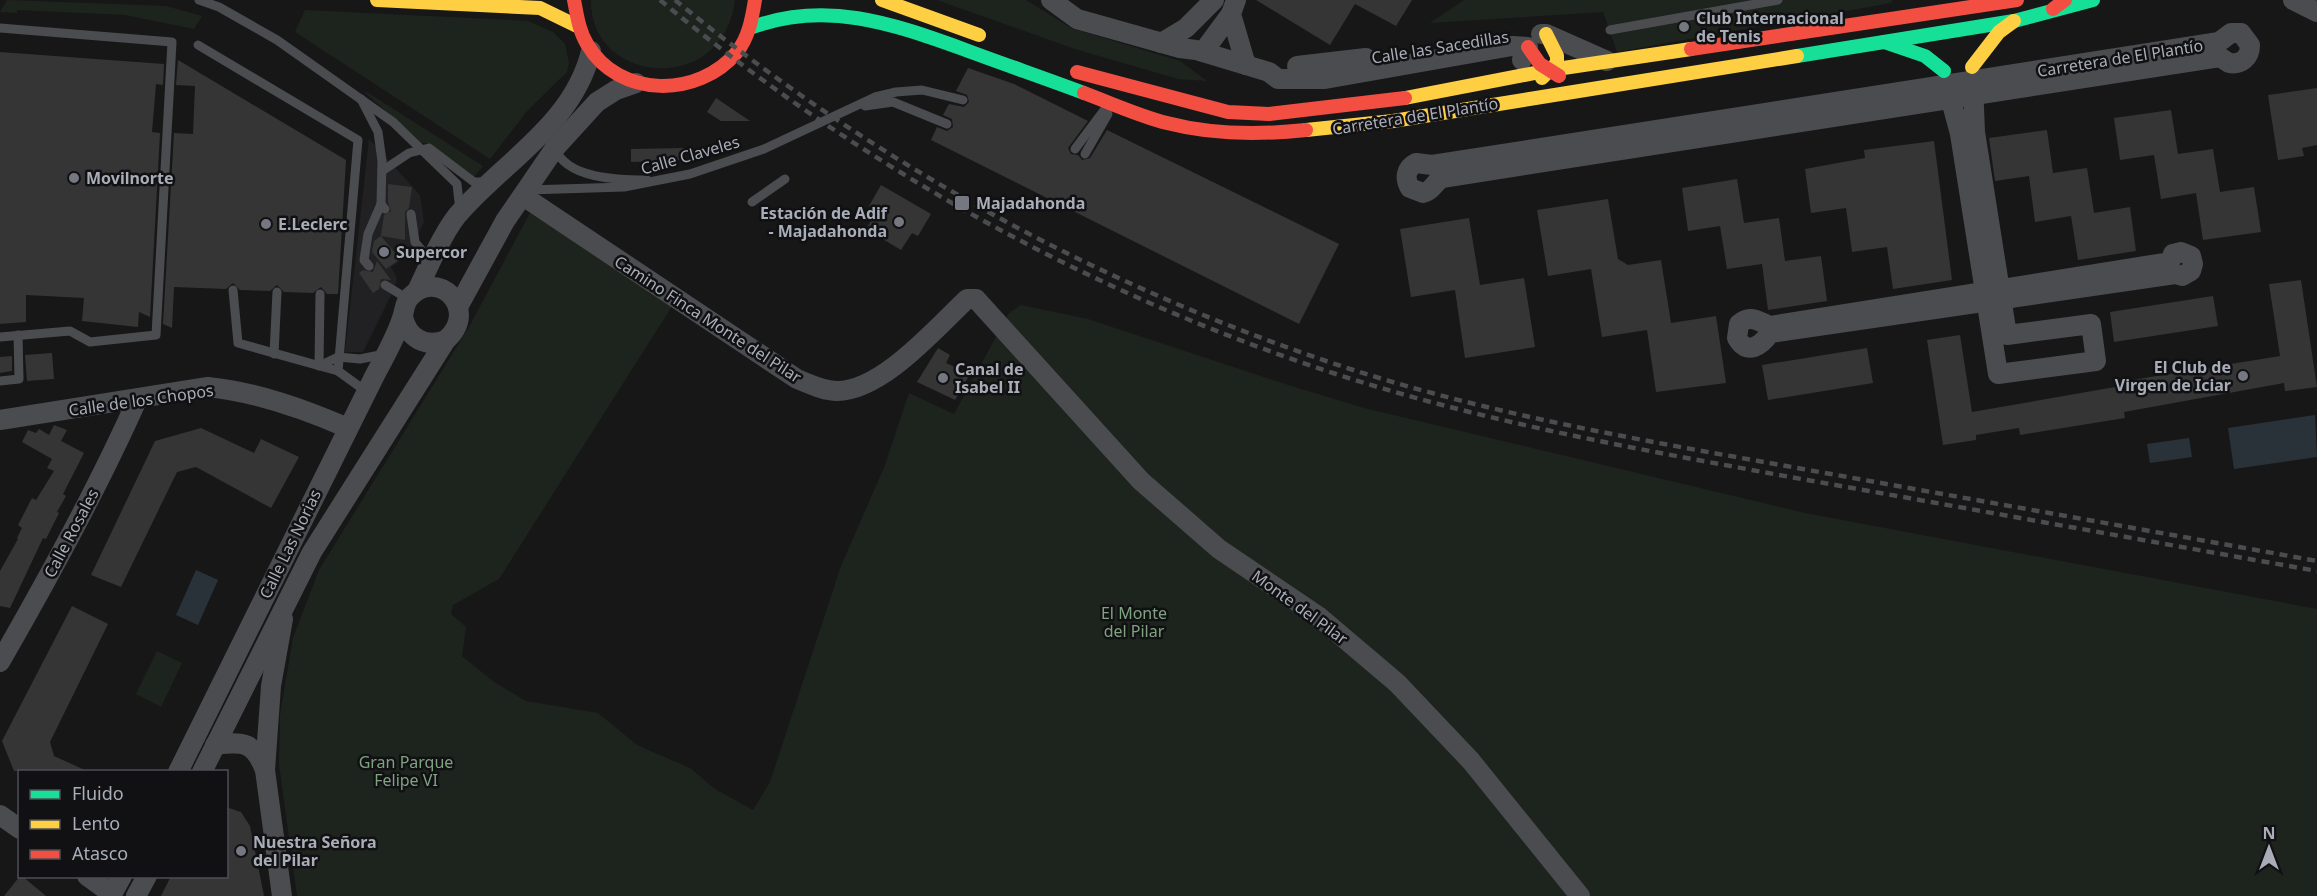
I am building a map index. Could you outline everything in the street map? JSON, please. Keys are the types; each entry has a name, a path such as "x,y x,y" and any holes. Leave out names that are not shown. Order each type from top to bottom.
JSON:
{"main road":[{"path":"377,0 540,8 579,27"},
{"path":"574,0 579,27 591,51 611,71 636,84 664,88 692,84 708,76 737,52 750,28 755,0"},
{"path":"882,0 989,39"},
{"name":"Carretera de El Plantío","path":"1067,68 1100,80 1196,106 1228,112 1269,114 1383,102 1550,70 1927,13 1948,6 2017,0"},
{"path":"2053,9 2065,0"},
{"name":"Carretera de El Plantío","path":"1959,65 2014,21 2093,0"},
{"path":"1948,6 1945,31 1959,65"},
{"path":"1948,6 1959,65"},
{"name":"Carretera de El Plantío","path":"750,28 769,18 791,13 879,18 1167,123 1220,133 1270,134 1393,121 1945,31"},
{"path":"1959,65 2014,21"},
{"path":"1393,121 1415,106 1452,96 1545,78 1557,63 1557,56 1546,34"},
{"path":"1881,40 1925,56 1959,65"},
{"path":"1527,47 1540,64 1560,76 1643,63 1654,64 1675,75"}],"street":[{"name":"Calle las Sacedillas","path":"1051,0 1077,18 1161,43 1200,51 1269,72 1278,79 1325,79 1512,46 1527,47 1521,64 1505,79"},
{"path":"1161,43 1196,19 1214,0"},
{"path":"2293,0 2317,12"},
{"path":"1200,51 1234,7"},
{"path":"1234,7 1246,65"},
{"path":"1196,19 1200,51"},
{"name":"Carretera de El Plantío","path":"1959,65 1442,178 1437,180 1432,190 1423,193 1410,188 1406,179 1408,169 1416,163 1432,165 1959,65 2219,42 2230,33 2241,33 2250,45 2248,56 2234,64 2220,57 1959,65"},
{"name":"Calle las Sacedillas","path":"1269,72 1278,67 1323,65 1507,35 1546,34 1607,62"},
{"name":"Calle Las Norias","path":"178,770 410,302 460,211 539,138 578,87 591,51"},
{"path":"1959,65 1975,132 1994,295 1998,374 2096,361 2091,324 2007,335 1994,295"},
{"name":"Calle Las Norias","path":"203,770 312,552 446,340 458,326 459,307 505,221 555,148 597,102 616,90 636,84"},
{"name":"Camino Finca Monte del Pilar","path":"524,194 797,379 816,387 835,391 863,385 906,356 972,298 1005,333"},
{"path":"1994,295 1770,326 1758,320 1748,319 1739,324 1737,338 1743,345 1752,348 1761,345 1770,333 1994,295 2170,262 2174,254 2181,252 2191,256 2193,264 2191,271 2182,276 2175,274 1994,295"},
{"path":"446,340 437,343 418,340 410,334 410,302 425,288 442,289 449,293 459,307"},
{"name":"Monte del Pilar","path":"1005,333 1141,481 1180,516 1220,549 1318,616 1397,683 1471,761 1580,896"},
{"name":"Calle de los Chopos","path":"0,420 208,387 237,390 319,415 348,428"},
{"name":"Calle Rosales","path":"0,662 65,543 137,400"},
{"path":"282,896 265,770 271,686 282,632 283,607"},
{"path":"215,746 234,742 249,746 258,753 265,770"},
{"path":"0,815 18,828"},
{"path":"90,878 112,895 121,878"},
{"path":"136,896 146,878"}],"lane":[{"path":"199,0 219,7 277,40 360,97 421,148 456,184 460,211"},
{"path":"1610,30 1778,0"},
{"path":"0,28 172,42 156,335 90,342 70,331 0,337"},
{"path":"198,45 358,140 338,371"},
{"path":"854,109 875,97 896,92 922,90 963,100"},
{"path":"360,97 378,132 382,171 383,206 368,234 364,260 369,266"},
{"path":"854,109 882,102 893,102 946,124"},
{"path":"1075,149 1112,104"},
{"path":"1084,154 1112,104"},
{"name":"Calle Claveles","path":"524,194 624,187 667,179 764,149 854,109"},
{"path":"382,171 402,157 421,148 429,148 474,182 482,183 500,176"},
{"path":"555,148 564,163 584,171 622,178 667,179"},
{"path":"382,171 395,169 410,158 429,156"},
{"path":"752,202 785,179"},
{"path":"411,214 415,242 431,262"},
{"path":"386,285 410,302"},
{"path":"233,290 238,344 338,371 367,392"},
{"path":"274,354 277,292"},
{"path":"319,366 320,294"},
{"path":"0,381 19,379 18,335"},
{"path":"319,366 338,357 360,359 385,354"}],"shaded area":[{"path":"369,139 420,195 424,222 407,256 391,267 397,278 395,287 363,352 345,352"},
{"path":"2315,415 2317,457 2234,469 2228,428"},
{"path":"2189,438 2192,457 2150,463 2147,444"},
{"path":"196,570 218,580 198,625 176,615"}],"green space":[{"path":"7,0 166,6 202,16 194,29 125,15 17,10 17,13 0,12"},
{"path":"591,0 735,0 725,32 707,53 684,65 658,68 633,63 611,49 596,28"},
{"path":"937,0 1026,0 1071,28 1180,61 1207,81 1178,79 1075,49"},
{"name":"Club Internacional de Tenis","path":"1464,0 1893,0 1891,3 1617,52 1603,12 1430,23"},
{"path":"305,10 528,21 553,32 565,44 569,63 567,72 528,110 490,159 295,32"},
{"path":"362,90 483,166 473,178 426,143 422,143"},
{"name":"El Monte del Pilar","path":"530,213 674,303 499,579 453,605 451,614 466,627 462,656 494,682 526,701 598,713 637,745 690,768 715,789 753,810 770,782 841,566 885,465 909,393 954,414 1009,313 1021,305 1088,319 1364,408 1805,513 2317,609 2317,896 297,896 279,764 280,715 293,638 319,570 469,327"},
{"path":"157,651 182,663 161,707 136,694"}],"building":[{"path":"1256,0 1412,0 1396,26 1355,4 1330,45"},
{"name":"Movilnorte","path":"0,52 164,64 163,85 156,84 152,132 160,133 150,317 139,312 138,327 82,321 84,298 26,295 26,322 0,324"},
{"name":"E.Leclerc","path":"178,60 346,160 338,294 327,294 321,287 313,293 284,292 277,285 270,291 240,290 233,283 226,289 174,287 172,328 163,324 174,133 193,134 195,86 176,85"},
{"path":"968,68 1014,84 1088,121 1068,148 1071,154 1078,155 1082,160 1090,158 1107,130 1339,244 1299,324 931,140 937,127 947,131 953,127 952,119 943,115 949,104 964,107 969,102 967,95 956,91"},
{"path":"2317,88 2317,145 2302,148 2304,156 2278,160 2268,95"},
{"path":"716,98 750,121 721,121 707,112"},
{"path":"2171,110 2178,154 2213,149 2220,192 2254,187 2261,232 2203,240 2196,193 2161,199 2154,155 2120,160 2114,118"},
{"path":"2047,130 2053,173 2087,168 2094,213 2130,207 2136,251 2078,260 2071,216 2035,222 2029,176 1995,181 1989,138"},
{"path":"1934,141 1952,280 1893,289 1887,247 1852,252 1846,208 1811,213 1805,169 1865,158 1864,150"},
{"path":"684,148 684,160 631,162 631,149"},
{"path":"1737,179 1744,223 1779,218 1785,261 1821,256 1827,301 1768,310 1762,264 1727,269 1720,226 1688,231 1682,188"},
{"path":"388,184 412,187 409,208 405,212 405,240 381,236 384,215 391,211 388,202"},
{"name":"Estación de Adif - Majadahonda","path":"881,185 931,214 918,236 912,233 901,250 866,229 877,211 869,206"},
{"path":"1608,199 1618,259 1628,265 1661,260 1671,323 1716,316 1726,383 1656,392 1647,330 1602,337 1591,269 1548,276 1537,210"},
{"path":"1469,218 1480,285 1524,278 1535,347 1465,358 1455,290 1411,297 1400,229"},
{"name":"Supercor","path":"381,236 400,259 386,269 372,252 374,241"},
{"path":"377,261 391,280 381,279 379,289 373,293 359,273 363,270 373,272"},
{"path":"2301,280 2317,387 2285,391 2284,383 2124,412 2125,418 2020,435 2019,428 1976,435 1976,440 1943,445 1927,340 1960,335 1972,412 2121,386 2120,382 2280,356 2269,284"},
{"path":"2213,296 2218,326 2114,342 2110,312"},
{"name":"Canal de Isabel II","path":"938,348 950,355 946,363 970,374 955,400 917,382"},
{"path":"1867,348 1873,383 1768,400 1762,365"},
{"path":"52,353 54,379 27,381 25,355"},
{"path":"12,356 12,371 0,373 0,357"},
{"path":"54,425 67,430 61,441 84,453 63,494 66,496 57,512 59,513 46,539 43,538 10,608 0,606 0,571 18,539 22,528 18,525 32,498 36,500 54,471 47,468 52,459 22,442 28,430 36,433 39,429 49,435"},
{"path":"201,428 254,453 261,439 299,457 271,508 196,467 177,472 121,587 91,575 155,441"},
{"path":"72,606 108,624 50,742 54,756 85,770 14,771 2,741"},
{"name":"Nuestra Señora del Pilar","path":"228,808 241,812 250,826 264,896 161,896 170,878 228,878"},
{"path":"18,878 24,878 46,896 4,896"}],"railway":[{"path":"660,0 736,60 815,117 897,170 981,219 1067,264 1155,305 1245,342 1336,374 1452,408 1629,447 2317,571"},
{"path":"675,0 750,59 828,114 908,165 990,213 1074,257 1160,297 1248,333 1338,365 1452,398 1627,437 2317,561"}],"traffic: fast":[{"path":"1797,56 2014,21 2093,0"},
{"path":"750,28 778,20 805,16 831,15 858,18 936,39 1084,93"},
{"path":"1884,42 1925,56 1944,71"}],"traffic: slow":[{"path":"377,0 540,8 579,27"},
{"path":"882,0 979,35"},
{"path":"1972,67 1999,32 2014,21"},
{"path":"1542,78 1557,63 1557,56 1546,34"},
{"path":"1405,98 1550,70 1691,49"},
{"path":"1306,130 1393,121 1797,56"}],"traffic: jam":[{"path":"574,0 584,39 601,62 619,75 639,83 660,86 681,84 702,78 721,67 737,52 744,40 755,0"},
{"path":"1691,49 2017,0"},
{"path":"2053,9 2065,0"},
{"path":"1528,47 1540,64 1559,76"},
{"path":"1077,72 1228,112 1269,114 1405,98"},
{"path":"1084,93 1136,113 1184,127 1219,132 1253,133 1306,130"}],"place":[{"name":"Club Internacional de Tenis","path":"1684,27"},
{"name":"Movilnorte","path":"74,178"},
{"name":"Majadahonda","path":"962,203"},
{"name":"Estación de Adif - Majadahonda","path":"899,222"},
{"name":"E.Leclerc","path":"266,224"},
{"name":"Supercor","path":"384,252"},
{"name":"El Club de Virgen de Iciar","path":"2243,376"},
{"name":"Canal de Isabel II","path":"943,378"},
{"name":"Nuestra Señora del Pilar","path":"241,851"}],"park label":[{"name":"Gran Parque Felipe VI","path":"406,771"}]}
